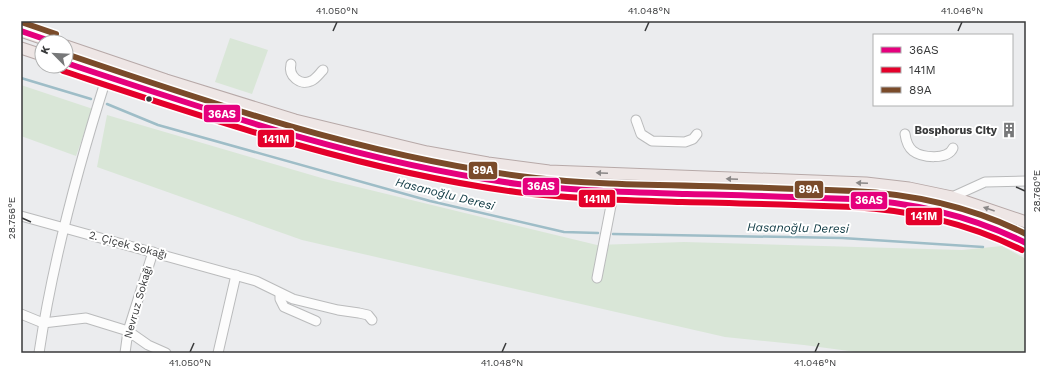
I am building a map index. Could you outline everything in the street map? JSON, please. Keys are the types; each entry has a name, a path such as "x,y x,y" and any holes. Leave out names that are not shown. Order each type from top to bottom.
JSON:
{"main road":[{"path":"21,31 34,35"},
{"path":"21,48 34,52"},
{"path":"74,49 173,83 295,120 427,152 488,163 549,171 866,184 909,188 952,197 1026,222"},
{"path":"74,66 280,134 442,173 559,188 854,200 908,205 978,223 1026,243"}],"street":[{"path":"291,64 293,76 303,82 312,81 323,70"},
{"path":"39,353 43,323 79,166 107,76"},
{"path":"636,120 641,134 652,141 685,142 693,140 697,134"},
{"path":"905,134 910,148 921,155 945,156 950,153 953,148"},
{"path":"952,197 985,182 1026,181"},
{"path":"597,278 614,190"},
{"name":"2. Çiçek Sokağı","path":"21,216 256,280 293,300 359,313 368,316 372,320"},
{"name":"Nevruz Sokağı","path":"125,353 128,331 153,252"},
{"path":"218,353 236,275"},
{"path":"280,294 280,299 284,308 316,321"},
{"path":"21,314 43,323 86,318 128,331 148,345 166,353"}],"green space":[{"path":"230,38 268,50 252,94 215,82"},
{"path":"21,85 93,109 76,156 21,136"},
{"path":"107,115 325,179 597,245 684,242 962,250 1002,246 1026,259 1026,353 864,353 725,337 302,240 97,167"}],"waterway":[{"name":"Hasanoğlu Deresi","path":"21,78 91,99"},
{"name":"Hasanoğlu Deresi","path":"107,104 158,125 430,201 564,232 598,233"},
{"name":"Hasanoğlu Deresi","path":"613,234 842,238 983,247"}],"transit line":[{"name":"89A","path":"24,23 56,34"},
{"name":"36AS","path":"21,31 34,35"},
{"name":"89A","path":"74,57 235,110 347,142 461,167 542,179 632,185 853,191 898,195 963,209 985,216 1026,234"},
{"name":"36AS","path":"74,66 177,100 289,134 402,163 460,175 518,184 581,190 852,199 897,203 963,218 1005,233 1026,243"},
{"name":"141M","path":"72,74 175,108 287,142 401,171 458,183 516,192 578,198 852,207 896,211 961,226 1022,250"}],"place":[{"name":"Bosphorus City","path":"1009,130"}]}
